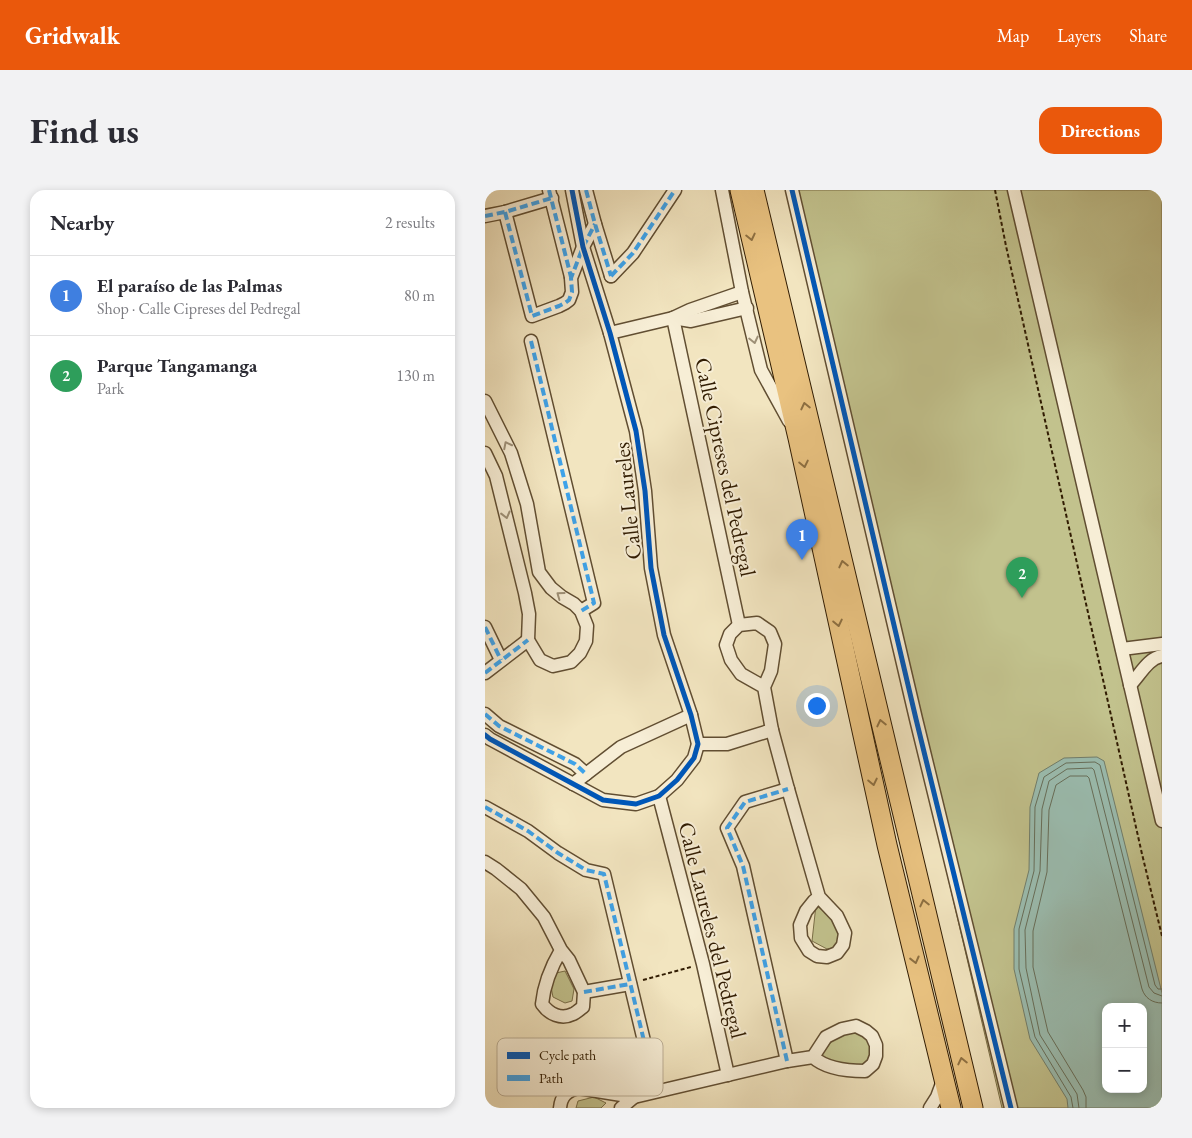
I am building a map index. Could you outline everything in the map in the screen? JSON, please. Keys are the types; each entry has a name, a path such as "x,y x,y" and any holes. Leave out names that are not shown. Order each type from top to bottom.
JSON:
{"highway":[{"path":"740,190 798,438 887,845 951,1108"},
{"path":"754,190 973,1108"}],"street":[{"name":"Calle Laureles","path":"572,190 583,247 610,333 636,431 645,491 651,568 664,635 691,715 698,744"},
{"path":"586,190 611,276 633,253 675,190"},
{"path":"722,190 761,370 798,438"},
{"path":"792,190 1011,1108"},
{"path":"1015,190 1162,821"},
{"path":"485,216 505,212 551,194 571,278 572,292 565,303 532,316 505,212"},
{"path":"571,278 583,247 595,224"},
{"path":"610,333 673,318 690,310 743,292"},
{"path":"673,318 691,321 747,308"},
{"name":"Calle Cipreses del Pedregal","path":"673,318 739,625"},
{"path":"531,341 594,603 581,611"},
{"path":"485,401 511,453 527,504 539,572 551,588 581,611 587,626 586,641 580,653 571,662 553,666 540,660 528,640 529,614 525,593 496,476 485,453"},
{"path":"764,688 741,674 731,660 727,645 730,634 739,625 757,623 770,632 775,644 771,671 764,688 772,730 819,897 837,916 845,933 843,945 837,953 827,957 817,956 809,951 801,938 800,925 806,911 819,897"},
{"path":"485,628 501,660"},
{"path":"485,673 528,640"},
{"path":"1122,649 1162,644 1162,653"},
{"path":"1147,646 1162,653"},
{"path":"1130,685 1150,661 1162,653"},
{"path":"485,714 499,726 575,764 586,774"},
{"path":"573,784 621,747 691,715"},
{"path":"499,726 487,737 603,800 636,804 659,796 677,780 694,758 698,744 727,744 772,730"},
{"path":"787,1061 743,866 727,828 745,802 788,789"},
{"name":"Calle Laureles del Pedregal","path":"659,796 703,964 728,1074"},
{"path":"485,807 528,831 557,853 586,870 604,874 644,1038"},
{"path":"485,862 521,889 544,917 561,950 569,960 584,992 583,1007 572,1015 560,1016 548,1012 542,1004 543,990 552,965 561,950"},
{"path":"584,992 631,984"},
{"path":"856,1026 872,1036 876,1045 877,1056 873,1064 865,1071 833,1068 819,1063 813,1057 826,1037 842,1029 856,1026"},
{"name":"Calle Laureles del Pedregal","path":"663,1089 787,1061 813,1057"},
{"path":"930,1108 937,1098 944,1078"},
{"name":"Calle Laureles del Pedregal","path":"561,1108 560,1105 564,1096"},
{"name":"Calle Laureles del Pedregal","path":"628,1096 638,1096"},
{"name":"Calle Laureles del Pedregal","path":"621,1108 634,1097"}],"path":[{"path":"995,190 1113,724 1162,936"},
{"path":"631,984 703,964"}],"green space":[{"path":"787,190 1162,190 1162,1108 1002,1108"},
{"path":"816,905 839,923 839,938 835,948 827,949 812,941"},
{"path":"565,971 574,989 572,1001 565,1003 553,997 551,987 556,973"},
{"path":"850,1032 862,1034 867,1038 873,1057 860,1067 820,1057 832,1041"},
{"path":"594,1097 606,1103 601,1108 576,1108 578,1101"}],"water":[{"path":"1097,757 1104,761 1162,993 1162,1108 1068,1108 1067,1099 1030,1039 1014,969 1014,929 1029,870 1030,807 1039,773 1064,758"}],"marked path":[{"path":"549,190 571,277"},
{"path":"586,190 611,276"},
{"path":"611,276 633,253 675,190"},
{"path":"485,216 552,198"},
{"path":"505,212 532,316 559,306 569,300 572,292 571,278 583,247 595,224"},
{"path":"531,341 594,603 581,611"},
{"path":"485,627 501,660"},
{"path":"485,673 528,640"},
{"path":"485,714 499,726 575,764 586,774"},
{"path":"787,1061 743,866 727,828 745,802 788,789"},
{"path":"485,807 528,831 558,853 586,870 604,874 643,1038"},
{"path":"584,992 630,984"}],"cycle path":[{"path":"485,735 603,800 636,804 659,796 677,780 694,758 698,744 691,715 664,635 651,568 645,491 636,431 610,333 583,247 572,190"},
{"path":"792,190 916,719 1011,1108"}],"place":[{"name":"El paraíso de las Palmas","path":"802,560"},
{"name":"Parque Tangamanga","path":"1022,598"}]}
